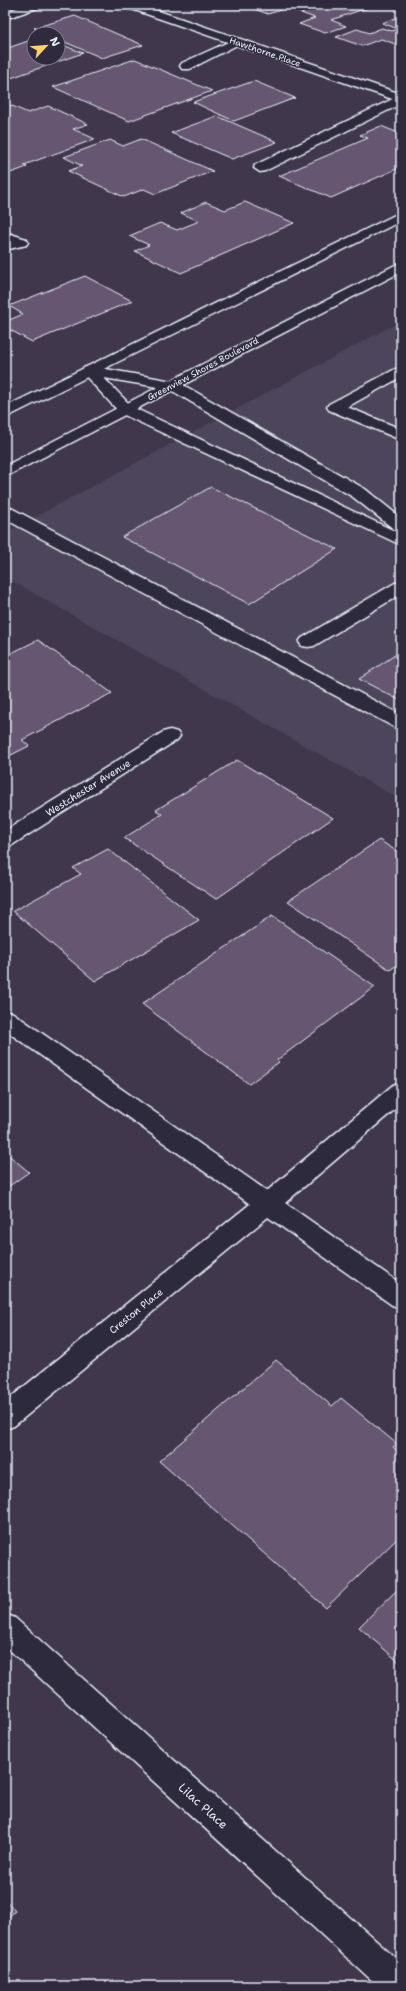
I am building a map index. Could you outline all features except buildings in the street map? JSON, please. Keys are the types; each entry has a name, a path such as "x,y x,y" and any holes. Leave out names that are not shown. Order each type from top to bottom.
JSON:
{"street":[{"path":"5,16 36,5"},
{"name":"Hawthorne Place","path":"130,5 401,99"},
{"path":"186,66 235,42"},
{"path":"260,168 401,99"},
{"path":"5,413 401,216"},
{"path":"5,236 20,242 5,246"},
{"name":"Greenview Shores Boulevard","path":"5,472 401,266"},
{"path":"89,371 173,385 360,493 401,526"},
{"path":"89,371 126,410 401,540"},
{"path":"401,371 335,407 401,435"},
{"path":"5,512 401,723"},
{"path":"308,642 401,587"},
{"name":"Westchester Avenue","path":"5,840 170,736"},
{"path":"5,1019 401,1298"},
{"name":"Creston Place","path":"5,1418 267,1204 401,1091"},
{"name":"Lilac Place","path":"5,1627 401,1985"}],"shaded area":[{"path":"401,321 401,800 5,577 5,533"}]}
